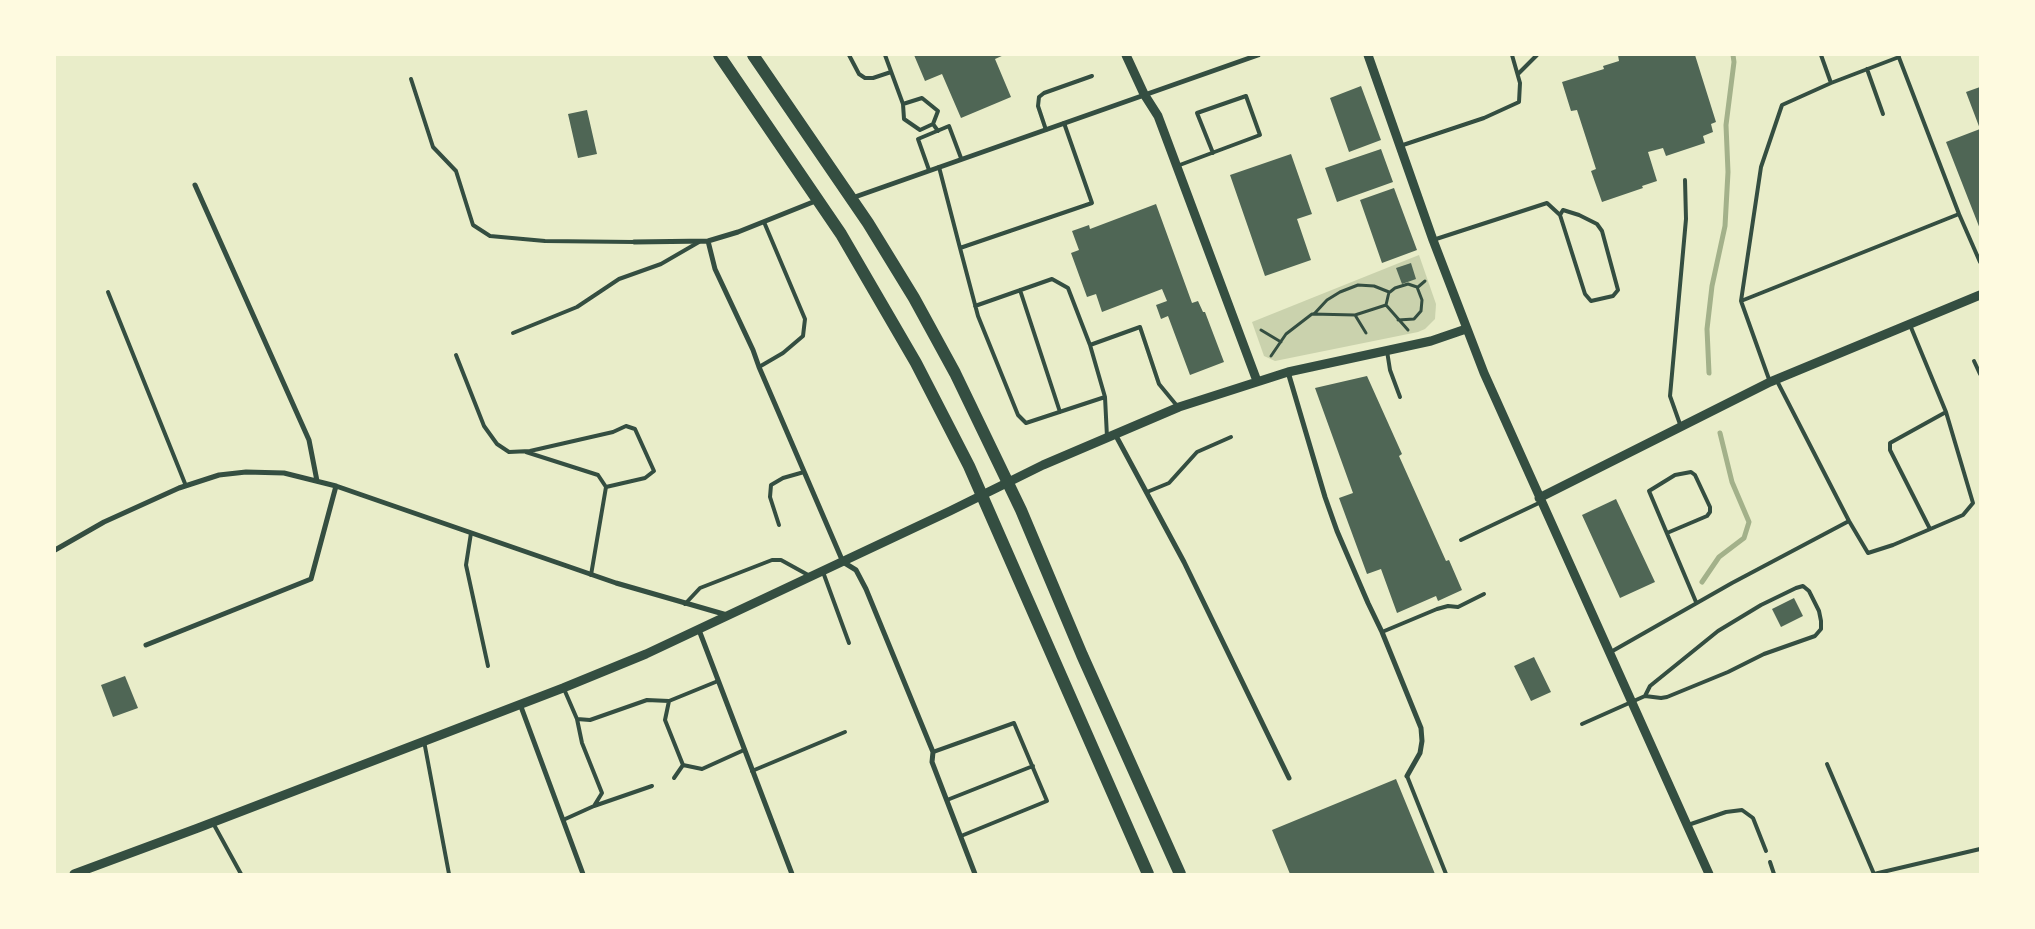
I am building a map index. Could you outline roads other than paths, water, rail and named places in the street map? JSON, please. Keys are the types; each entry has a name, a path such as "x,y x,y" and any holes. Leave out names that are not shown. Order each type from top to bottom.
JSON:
{"main road":[{"path":"719,55 857,260 903,338 951,429 982,495 1148,874"},
{"path":"753,55 852,198 928,323 972,406 1008,482 1082,655 1180,874"}],"street":[{"path":"1126,55 1144,94 1158,116 1257,381"},
{"path":"852,198 1258,55"},
{"path":"1368,55 1433,240 1466,329 1498,407 1709,874"},
{"path":"195,185 310,440 317,480"},
{"path":"634,242 708,241 764,222 818,200"},
{"path":"708,241 715,269 754,350 758,367 843,562 856,570 866,589 933,752 932,762 975,874"},
{"path":"1540,500 1773,381 1980,295"},
{"path":"74,874 213,823 646,654 812,577 1008,482 1179,407 1288,372 1431,341 1466,329"},
{"path":"1288,372 1325,497 1421,728 1422,741 1420,753 1407,776"},
{"path":"1111,436 1147,492 1184,562 1289,778"},
{"path":"55,550 104,522 186,486 219,475 246,472 284,473 336,486 592,575 685,604 730,615"},
{"path":"146,645 311,579 336,486"},
{"path":"699,630 792,874"},
{"path":"520,704 583,874"}],"lane":[{"path":"849,55 859,74 865,78 873,78 891,72"},
{"path":"885,55 903,104 904,119 920,130 933,124 938,110 922,98 903,104"},
{"path":"1400,146 1484,118 1519,102 1520,82 1512,55"},
{"path":"1518,74 1537,55"},
{"path":"1821,55 1831,83"},
{"path":"1909,324 1946,412 1973,503 1963,515 1893,545 1868,553 1773,381 1742,301 1761,167 1782,105 1898,56 1959,214 1980,262"},
{"path":"1867,69 1883,114"},
{"path":"1046,130 1038,106 1039,97 1044,92 1092,76"},
{"path":"411,78 433,147 456,171 474,225 490,236 545,241 634,242"},
{"path":"1177,166 1212,153 1260,135 1246,96 1198,113 1212,153"},
{"path":"960,248 1092,203 1064,123"},
{"path":"933,124 938,131"},
{"path":"929,170 918,139 949,126 962,158"},
{"path":"939,166 975,306 1018,415 1026,423 1105,397"},
{"path":"1681,427 1670,396 1686,220 1685,180"},
{"path":"1433,240 1547,203 1560,215 1585,294 1591,301 1613,296 1618,290 1602,232 1597,224 1563,210 1560,215"},
{"path":"1742,301 1959,214"},
{"path":"758,367 783,353 803,336 805,319 764,222"},
{"path":"513,333 577,307 619,279 662,264 699,242"},
{"path":"975,306 1052,279 1068,288 1090,345 1105,397 1111,436"},
{"path":"1020,290 1060,412"},
{"path":"108,292 186,486"},
{"path":"1090,345 1140,327 1159,384 1179,407"},
{"path":"1387,350 1390,370 1400,397"},
{"path":"456,355 484,426 497,444 509,452 524,451 612,432 626,426 635,429 654,471 645,478 606,487"},
{"path":"1974,362 1980,374"},
{"path":"1930,529 1890,450 1890,443 1946,412"},
{"path":"1147,492 1169,483 1197,452 1232,437"},
{"path":"524,451 598,475 606,487 592,575"},
{"path":"779,525 770,497 771,485 783,478 804,472"},
{"path":"1667,534 1707,516 1710,512 1710,507 1696,475 1691,472 1674,475 1649,490 1667,534 1696,602"},
{"path":"1461,540 1540,500"},
{"path":"1610,653 1696,602 1849,521"},
{"path":"471,533 466,565 488,666"},
{"path":"685,604 700,588 772,560 780,560 812,577"},
{"path":"823,571 849,643"},
{"path":"1582,724 1645,696 1666,697 1728,672 1764,654 1815,636 1822,629 1821,621 1819,611 1809,591 1803,586 1796,588 1761,605 1718,631 1650,686 1645,696"},
{"path":"1382,632 1437,609 1458,606 1484,594"},
{"path":"577,719 590,720 647,700 670,701 718,681"},
{"path":"563,688 577,719 582,743 602,793 594,806"},
{"path":"670,701 665,720 683,766"},
{"path":"933,752 1014,723 1047,802 960,836"},
{"path":"752,771 845,732"},
{"path":"424,741 448,874"},
{"path":"683,766 702,769 744,750"},
{"path":"1827,764 1874,874 1980,849"},
{"path":"674,778 683,766"},
{"path":"947,800 1033,766"},
{"path":"1407,776 1446,874"},
{"path":"563,820 594,806 652,786"},
{"path":"1688,825 1726,812 1742,810 1753,818 1766,851"},
{"path":"213,823 241,874"},
{"path":"1770,862 1774,874"}],"waterway":[{"path":"1709,373 1707,329 1712,286 1725,226 1728,172 1726,125 1734,62 1733,55"},
{"path":"1702,582 1719,557 1744,538 1749,522 1732,482 1720,433"}]}
